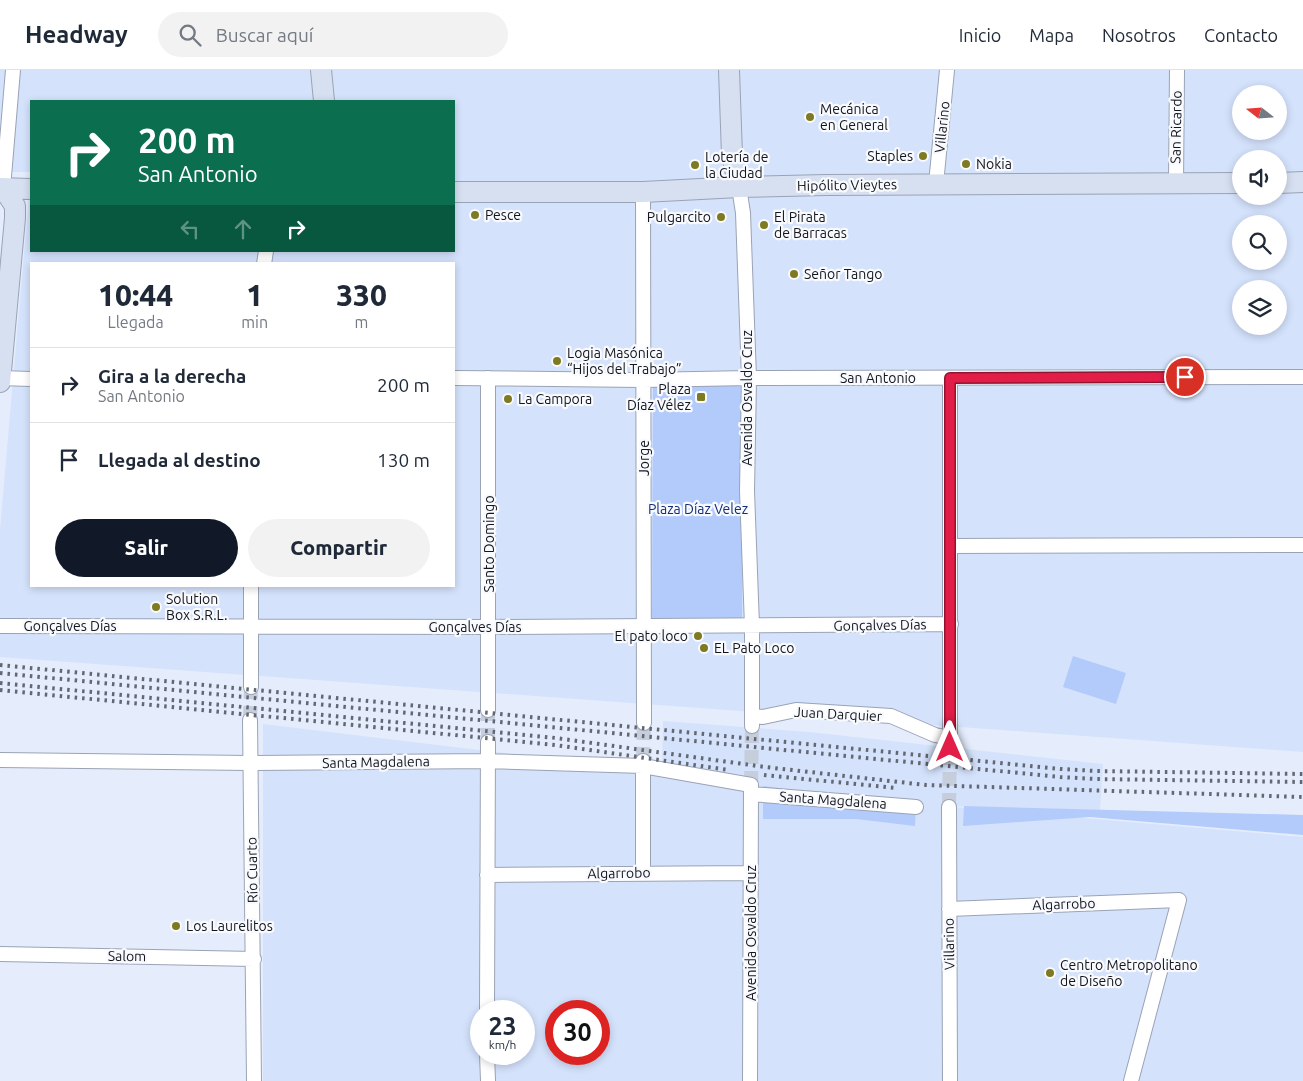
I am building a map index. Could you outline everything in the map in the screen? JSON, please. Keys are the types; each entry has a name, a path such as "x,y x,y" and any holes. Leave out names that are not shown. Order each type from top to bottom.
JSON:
{"main road":[{"path":"321,70 324,100"},
{"name":"Avenida Osvaldo Cruz","path":"729,70 732,155 743,187"},
{"name":"Avenida Osvaldo Cruz","path":"741,70 743,187"},
{"path":"1287,183 1303,182"},
{"name":"Hipólito Vieytes","path":"455,192 643,192 743,187 936,184 1232,183"},
{"path":"1,189 30,188"},
{"path":"0,380 15,218 15,206 1,189"}],"street":[{"path":"1,189 13,70"},
{"name":"Villarino","path":"936,184 947,70"},
{"name":"San Ricardo","path":"1176,184 1177,70"},
{"name":"Avenida Osvaldo Cruz","path":"743,187 749,378 748,491 752,626 752,721"},
{"name":"Jorge","path":"643,192 644,723"},
{"name":"San Antonio","path":"455,378 644,380 749,378 1303,377"},
{"name":"Santo Domingo","path":"488,378 488,710"},
{"path":"950,378 951,624"},
{"path":"0,380 30,379"},
{"path":"951,546 1303,545"},
{"path":"251,587 251,687"},
{"name":"Gonçalves Días","path":"0,626 489,627 951,624"},
{"name":"Juan Darquier","path":"752,721 796,710 891,716 950,742 951,624"},
{"name":"Río Cuarto","path":"250,720 254,1081"},
{"path":"487,1000 488,742"},
{"name":"Santa Magdalena","path":"0,760 250,763 487,761 643,764 751,789 916,807"},
{"path":"643,764 643,873"},
{"name":"Avenida Osvaldo Cruz","path":"750,1081 751,789"},
{"name":"Villarino","path":"949,808 950,1081"},
{"name":"Algarrobo","path":"487,875 751,873"},
{"name":"Algarrobo","path":"949,909 1179,900 1131,1081"},
{"name":"Salom","path":"0,954 254,959"},
{"path":"488,1065 488,1081"}],"shaded area":[{"path":"0,70 1303,70 1303,752 0,657 0,530 30,184 30,252 455,252 455,100 30,100 30,172 0,172"},
{"path":"663,721 809,732 1103,764 1100,810 942,806 1303,837 1303,1081 263,1081 263,724 736,781 662,766"}],"green space":[{"name":"Plaza Díaz Velez","path":"653,380 743,380 742,621 652,622"},
{"path":"1073,656 1126,673 1116,704 1063,687"},
{"path":"763,786 916,805 915,826 856,819 763,819"},
{"path":"964,806 1303,815 1303,835 1090,817 963,826"}],"tunnel":[{"path":"250,720 251,687"},
{"path":"488,710 488,742"},
{"path":"643,761 644,723"},
{"path":"751,785 752,726"},
{"path":"949,807 950,747"}],"railway":[{"path":"0,665 1061,769 1303,774"},
{"path":"0,673 1060,777 1303,782"},
{"path":"0,683 556,738 765,767 926,785 1303,797"},
{"path":"0,690 555,745 729,770"},
{"path":"764,775 896,788"}],"place":[{"name":"Mecánica en General","path":"810,117"},
{"name":"Staples","path":"923,156"},
{"name":"Nokia","path":"966,164"},
{"name":"Lotería de la Ciudad","path":"695,165"},
{"name":"Pesce","path":"475,215"},
{"name":"Pulgarcito","path":"721,217"},
{"name":"El Pirata de Barracas","path":"764,225"},
{"name":"Señor Tango","path":"794,274"},
{"name":"Logia Masónica “Hijos del Trabajo”","path":"557,361"},
{"name":"Plaza Díaz Vélez","path":"701,397"},
{"name":"La Campora","path":"508,399"},
{"name":"Solution Box S.R.L.","path":"156,607"},
{"name":"El pato loco","path":"698,636"},
{"name":"EL Pato Loco","path":"704,648"},
{"name":"Los Laurelitos","path":"176,926"},
{"name":"Centro Metropolitano de Diseño","path":"1050,973"}],"route":[{"path":"950,747 950,378 1185,377"}]}
